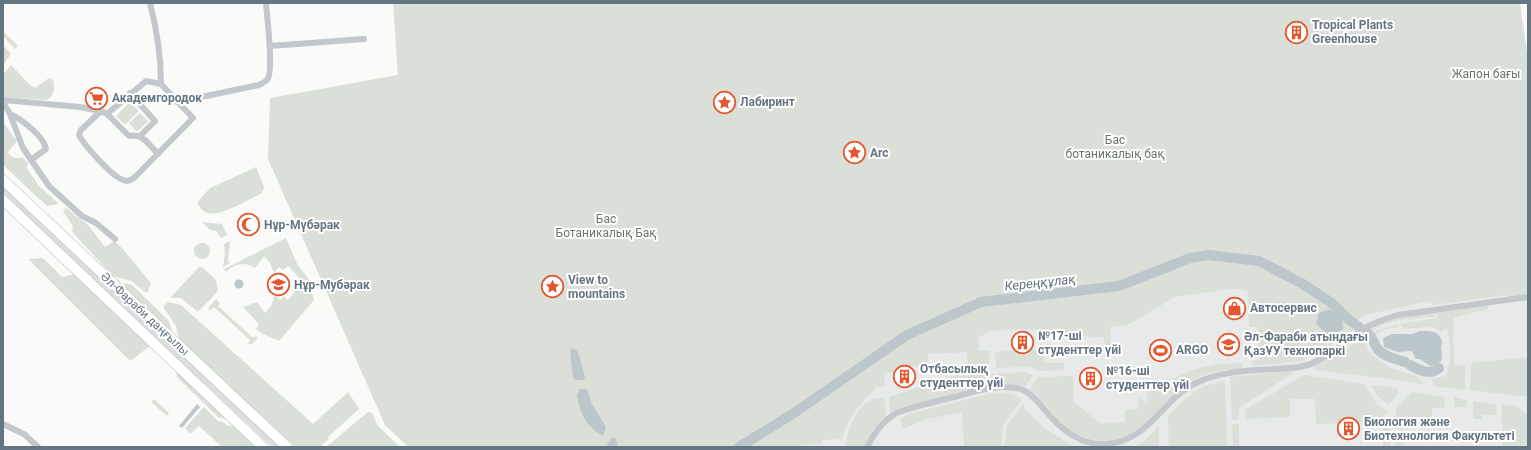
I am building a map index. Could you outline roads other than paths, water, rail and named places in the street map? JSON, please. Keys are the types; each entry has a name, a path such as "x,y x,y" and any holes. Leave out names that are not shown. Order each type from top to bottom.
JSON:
{"main road":[{"name":"Әл-Фараби даңғылы","path":"3,180 287,447"},
{"name":"Әл-Фараби даңғылы","path":"3,200 263,447"}],"street":[{"path":"150,3 157,34 162,84 193,118 133,179 120,179 111,172 79,136 81,130 146,81 162,84"},
{"path":"177,102 259,85 267,80 270,73 270,46 266,3"},
{"path":"270,46 364,39"},
{"path":"130,93 155,121 140,136"},
{"path":"3,101 79,107 104,113 129,136 140,136 158,154"},
{"path":"3,101 10,114 23,148 49,186 82,216 96,223 115,239"},
{"path":"10,114 17,117 41,138 45,144 46,149 31,160"},
{"path":"867,447 879,427 888,418 896,413 970,393 1004,387 1015,387 1029,393 1065,432 1074,437 1093,443 1114,443 1134,436 1186,389 1205,379 1227,374 1300,368 1333,352 1366,327 1393,316 1528,297"},
{"path":"3,424 24,434 38,447"}],"waterway":[{"name":"Кереңқұлақ","path":"739,447 794,413 907,335 981,302 1119,286 1190,258 1208,255 1259,261 1303,284 1333,304 1347,318 1359,327"},
{"name":"Кереңқұлақ","path":"1366,332 1372,338 1379,351 1390,357 1405,362"},
{"name":"Кереңқұлақ","path":"1410,365 1428,372 1432,372 1439,368"}],"place":[{"name":"Tropical Plants Greenhouse","path":"1297,32"},
{"name":"Академгородок","path":"97,98"},
{"name":"Лабиринт","path":"725,102"},
{"name":"Arc","path":"854,153"},
{"name":"Нұр-Мүбәрак","path":"249,225"},
{"name":"Нұр-Мубәрак","path":"279,285"},
{"name":"View to mountains","path":"552,287"},
{"name":"Автосервис","path":"1235,308"},
{"name":"№17-ші студенттер үйі","path":"1023,343"},
{"name":"Әл-Фараби атындағы ҚазҰУ технопаркі","path":"1229,344"},
{"name":"ARGO","path":"1161,350"},
{"name":"Отбасылық студенттер үйі","path":"905,376"},
{"name":"№16-ші студенттер үйі","path":"1091,378"},
{"name":"Биология және Биотехнология Факультеті","path":"1348,429"}],"park label":[{"name":"Жапон бағы","path":"1486,74"},
{"name":"Бас ботаникалық бақ","path":"1115,147"},
{"name":"Бас Ботаникалық Бақ","path":"606,226"}]}
